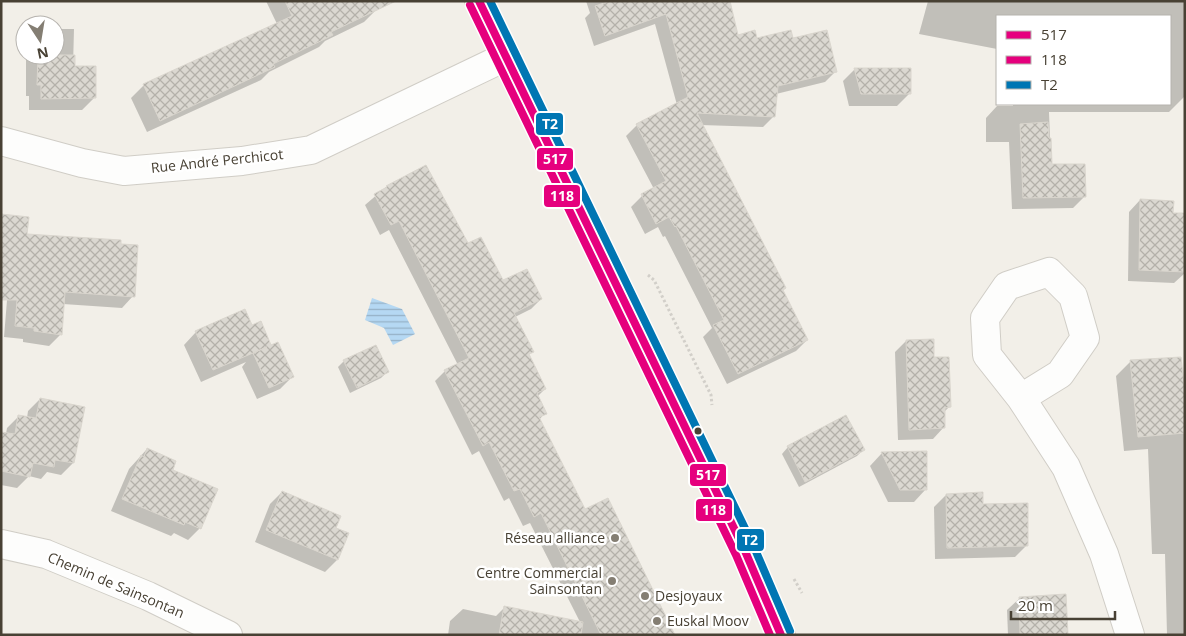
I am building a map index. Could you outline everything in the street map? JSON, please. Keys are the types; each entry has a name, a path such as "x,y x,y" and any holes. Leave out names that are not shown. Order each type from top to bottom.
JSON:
{"main road":[{"path":"479,1 745,551 781,635"}],"street":[{"name":"Rue André Perchicot","path":"1,141 82,163 124,171 252,160 311,150 505,57"},
{"path":"1022,398 1066,467 1104,554 1130,635"},
{"name":"Chemin de Sainsontan","path":"1,544 55,558 148,596 228,635"}],"water":[{"path":"372,298 402,309 415,334 393,345 384,328 365,320"}],"building":[{"path":"285,1 396,1 331,32 333,35 273,64 275,67 160,121 143,84 292,16"},
{"path":"610,1 730,1 738,35 755,30 757,38 791,30 793,38 827,30 837,72 778,86 775,117 697,113 786,288 783,290 808,340 738,374 713,325 724,320 676,226 669,217 656,224 641,194 666,181 636,124 688,97 666,14 605,36 595,6"},
{"path":"65,55 75,55 75,66 96,66 96,98 41,99 41,85 37,85 38,65 65,65"},
{"path":"854,68 911,68 911,94 861,94"},
{"path":"1048,122 1052,164 1085,164 1086,197 1023,198 1020,124"},
{"path":"426,165 468,243 481,237 503,280 527,269 542,299 514,313 534,352 529,354 546,389 537,393 547,414 539,417 585,509 608,498 675,635 601,635 541,513 534,517 520,489 514,491 489,442 483,446 444,370 469,358 399,221 391,225 374,194"},
{"path":"1140,199 1174,201 1173,213 1185,213 1185,272 1139,270"},
{"path":"1,214 29,217 27,234 121,240 121,244 138,245 135,297 65,292 62,335 34,331 34,328 15,326 17,300 1,300"},
{"path":"245,309 252,325 261,321 271,345 278,342 294,377 269,388 253,353 267,347 213,370 195,331"},
{"path":"934,339 934,357 949,357 951,407 945,408 945,428 909,430 906,340"},
{"path":"376,345 389,372 357,388 343,360"},
{"path":"1181,357 1185,393 1185,433 1138,437 1130,360"},
{"path":"40,398 85,407 74,463 55,460 54,467 33,463 30,477 1,471 1,432 15,434 18,415 36,418"},
{"path":"846,415 865,450 805,482 787,446"},
{"path":"147,448 176,461 173,470 218,489 201,529 185,522 184,525 122,499 141,455 144,457"},
{"path":"927,451 927,490 900,490 881,452"},
{"path":"282,491 341,516 336,528 349,533 338,560 266,530"},
{"path":"983,492 983,504 1028,503 1028,546 947,548 946,494"},
{"path":"1066,594 1068,635 1020,635 1019,597"},
{"path":"504,606 583,622 581,635 499,635"}],"transit line":[{"name":"517","path":"479,1 745,551 781,635"},
{"name":"T2","path":"490,1 754,547 790,631"},
{"name":"118","path":"470,5 736,555 770,635"}],"place":[{"name":"Réseau alliance","path":"615,538"},
{"name":"Centre Commercial Sainsontan","path":"612,581"},
{"name":"Desjoyaux","path":"645,596"},
{"name":"Euskal Moov","path":"657,621"}]}
